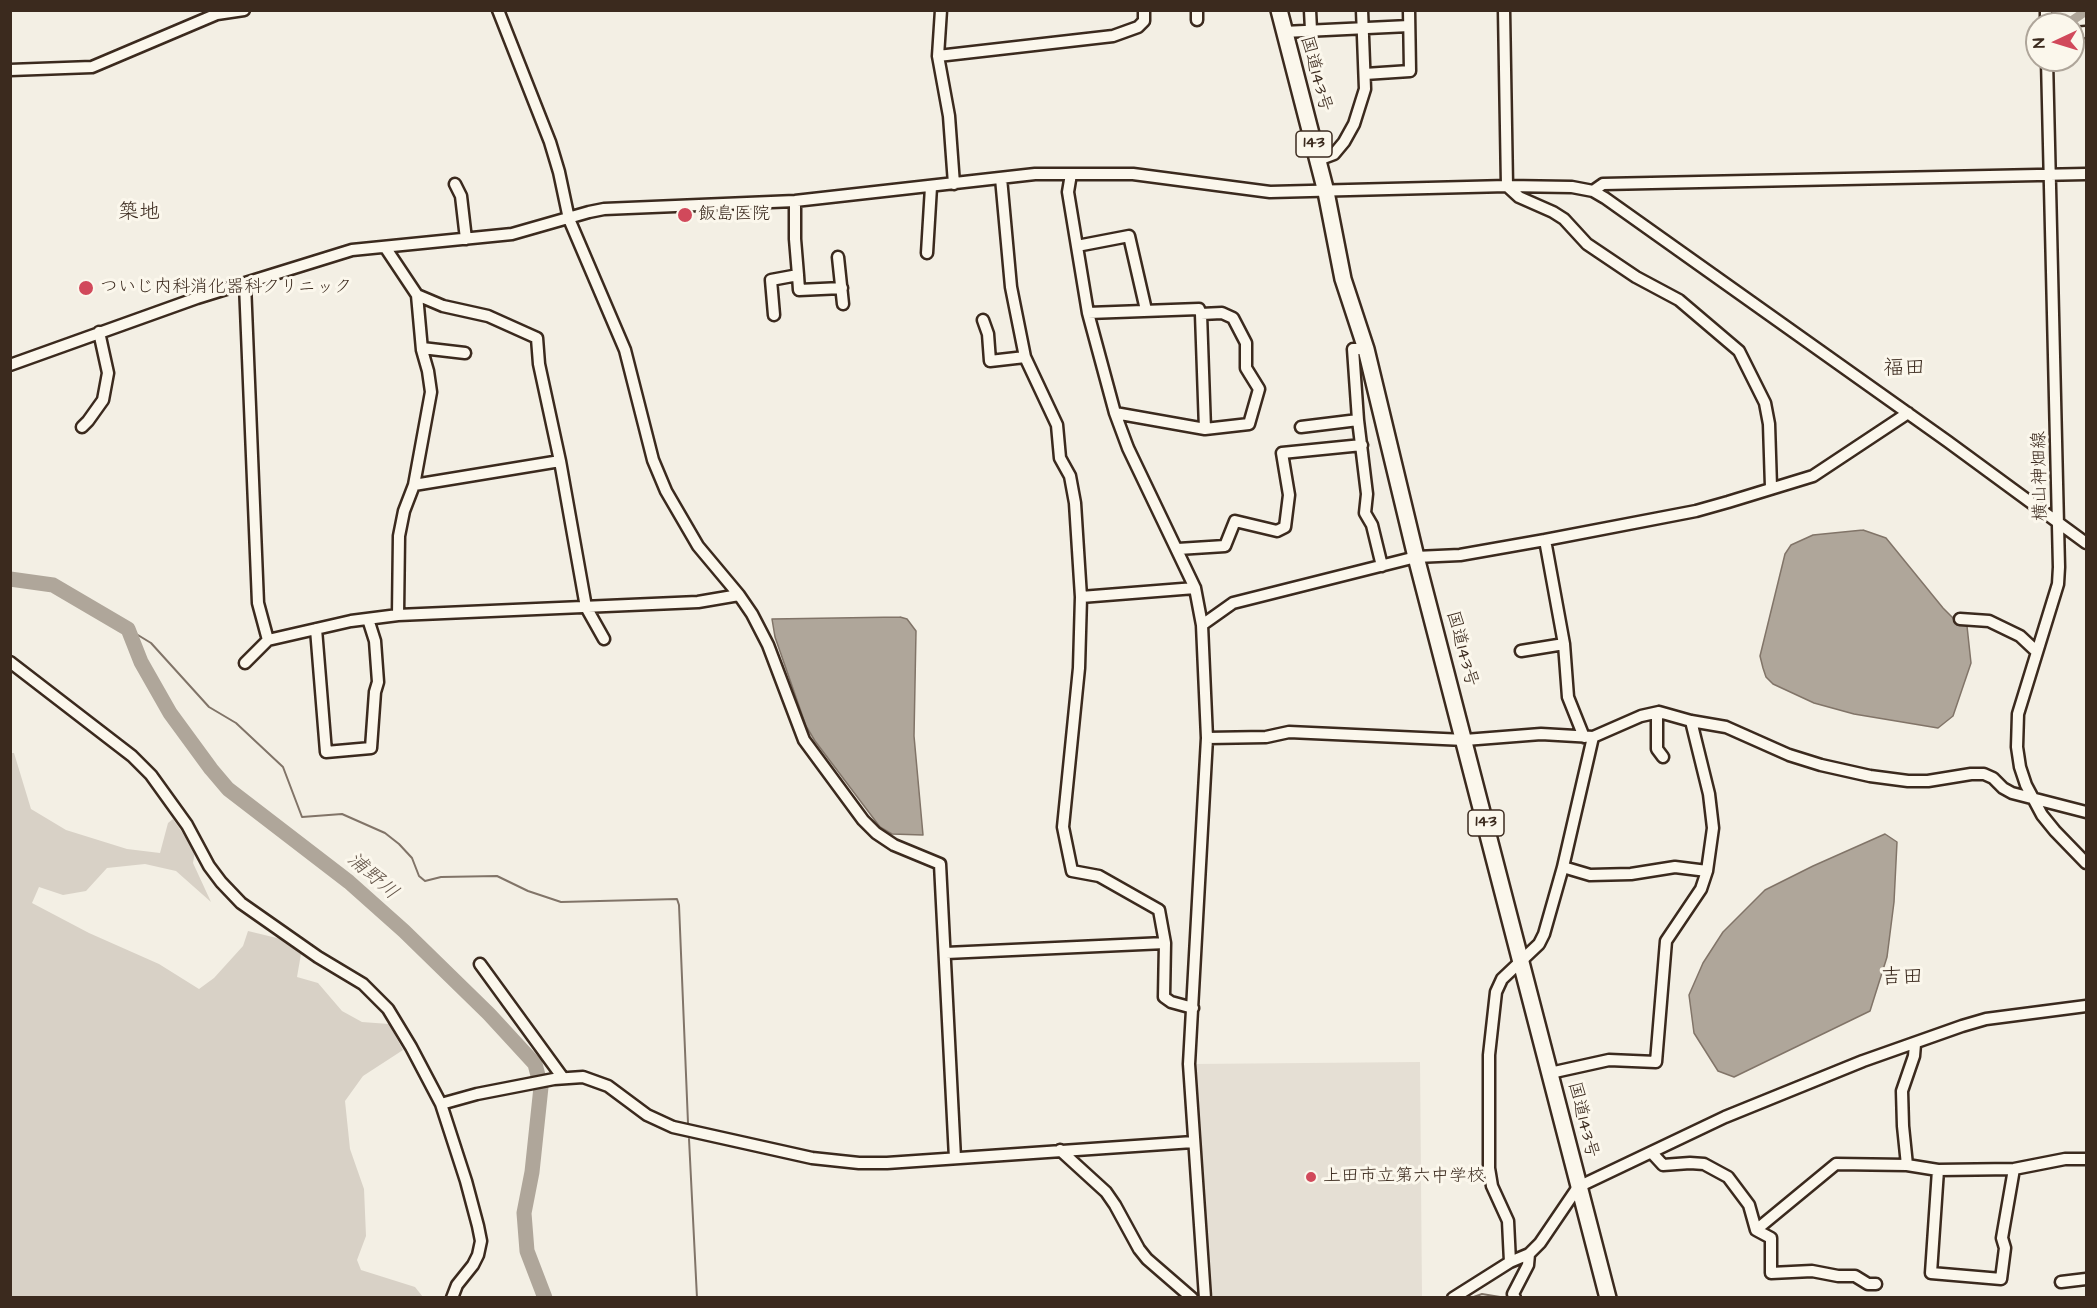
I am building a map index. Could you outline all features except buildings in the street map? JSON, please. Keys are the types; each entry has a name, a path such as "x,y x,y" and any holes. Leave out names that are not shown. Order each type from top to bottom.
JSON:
{"highway":[{"name":"国道143号","path":"1279,10 1326,192 1343,279 1366,349 1416,557 1608,1298"}],"street":[{"path":"10,70 92,67 217,14 244,10"},
{"path":"498,10 550,142 559,172 568,219 625,351 653,460 666,491 698,546 753,614 768,645 804,740 863,820 876,833 894,845 940,864 955,1158"},
{"path":"941,10 938,56 949,116 954,184"},
{"path":"938,56 1113,36 1137,27 1144,21 1144,10"},
{"path":"1310,10 1311,30"},
{"path":"1318,160 1334,154 1344,142 1354,124 1365,89 1362,10"},
{"path":"1365,74 1410,71 1409,10"},
{"path":"1504,10 1507,186 1519,197 1564,219 1587,244 1636,277 1679,300 1739,351 1765,404 1769,424 1771,487"},
{"path":"1284,32 1409,26"},
{"name":"横山神畑線","path":"2047,72 2059,523 2058,584 2021,704 2017,735 2020,767 2033,800 2055,831 2086,863"},
{"path":"10,365 197,298 352,250 512,234 604,209 795,201 1035,174 1133,174 1270,192 1557,186 1593,191 1710,271 2086,543"},
{"path":"1071,174 1068,192 1088,313 1115,412 1128,448 1195,588 1202,625 1207,738 1189,1064 1205,1298"},
{"path":"1593,191 1603,184 2086,174"},
{"path":"1001,178 1011,287 1025,357 1057,425 1060,458 1070,476 1075,503 1081,597 1079,668 1063,826 1072,871 1099,876 1159,910 1165,943 1164,997 1171,1002 1193,1008"},
{"path":"455,184 461,195 465,239"},
{"path":"927,254 931,187"},
{"path":"795,201 799,290 842,288"},
{"path":"1077,246 1129,236 1146,310"},
{"path":"386,247 417,295 422,348 431,393 414,485 404,511 399,536 398,615"},
{"path":"838,257 843,304"},
{"path":"774,315 771,280 798,275"},
{"path":"245,284 258,603 268,640"},
{"path":"417,295 443,306 488,316 537,338 539,364 560,461 586,607 604,639"},
{"path":"1088,313 1198,309 1201,314 1205,429"},
{"path":"1115,412 1205,429 1249,424 1259,389 1246,368 1246,343 1233,318 1222,313 1201,314"},
{"path":"983,320 988,334 990,361 1025,357"},
{"path":"82,427 103,400 108,373 99,332"},
{"path":"422,348 465,353"},
{"path":"1366,349 1353,350 1358,420 1367,494 1365,513 1372,525 1382,566"},
{"path":"1202,625 1233,603 1416,557 1460,555 1696,511 1813,476 1908,413"},
{"path":"1301,427 1358,420"},
{"path":"1178,549 1225,546 1235,521 1277,531 1285,527 1289,495 1282,453 1362,445"},
{"path":"414,485 560,461"},
{"path":"1510,1262 1508,1221 1492,1186 1490,1168 1489,1054 1496,992 1502,979 1539,944 1544,934 1563,867 1588,737 1568,697 1564,644 1545,540"},
{"path":"1081,597 1195,588"},
{"path":"245,663 268,640 368,619 398,615 698,602 739,595"},
{"path":"316,629 326,752 371,748 378,681 375,641 368,619"},
{"path":"1960,619 1989,621 2020,636 2036,651"},
{"path":"1521,651 1564,644"},
{"path":"10,662 132,756 151,775 187,825 209,866 241,903 318,957 363,984 388,1009 441,1104 466,1180 480,1241 478,1255 457,1285 452,1298"},
{"path":"1207,738 1266,737 1289,732 1465,740 1541,734 1588,737 1659,711 1691,721 1726,727 1789,755 1821,765 1908,781 1928,781 1984,774 1993,778 2012,794 2086,812"},
{"path":"1659,711 1657,749 1663,757"},
{"path":"1550,1073 1609,1060 1656,1062 1666,941 1701,890 1707,871 1713,828 1709,794 1691,721"},
{"path":"1563,867 1590,875 1631,874 1675,867 1707,871"},
{"path":"946,953 1165,943"},
{"path":"480,964 559,1078"},
{"path":"1453,1298 1510,1262 1529,1254 1540,1243 1578,1187 1615,1168 1652,1154 1746,1108 1863,1061 1962,1026 1986,1019 2086,1006"},
{"path":"1907,1165 1902,1090 1916,1044"},
{"path":"441,1104 477,1094 559,1078 583,1077 602,1082 647,1115 679,1128 812,1158 859,1163 1193,1142"},
{"path":"1060,1150 1106,1192 1147,1259 1192,1298"},
{"path":"1652,1154 1663,1165 1704,1164 1728,1178 1749,1205 1756,1230 1772,1238 1771,1273 1812,1271 1838,1276 1855,1276 1868,1284 1876,1284"},
{"path":"1756,1230 1836,1164 1907,1165 1938,1170 2014,1168 2065,1159 2086,1159"},
{"path":"1938,1170 1931,1273 2001,1279 2005,1248 2002,1239 2014,1168"},
{"path":"1515,1298 1513,1294 1528,1265 1529,1254"},
{"path":"2061,1282 2086,1280"}],"shaded area":[{"path":"1863,530 1886,538 1943,608 1957,622 1967,626 1971,663 1953,716 1938,728 1854,714 1814,703 1773,684 1766,677 1760,656 1785,554 1791,545 1813,535"},
{"path":"900,617 907,619 916,631 914,736 923,835 892,834 880,827 815,741 806,726 775,637 772,619"},
{"path":"10,753 14,753 31,809 66,830 127,849 160,853 168,823 173,819 195,851 193,863 211,902 176,871 145,864 107,868 86,891 63,895 39,887 32,903 89,933 159,964 199,989 214,978 243,946 248,931 281,939 301,954 297,977 318,983 342,1011 362,1022 389,1024 403,1050 363,1076 345,1101 350,1149 364,1189 366,1236 357,1260 361,1270 415,1287 423,1297 11,1297"},
{"path":"1885,834 1897,842 1894,902 1887,957 1870,1011 1734,1077 1718,1071 1694,1033 1689,995 1703,963 1723,932 1765,890"},
{"name":"上田市立第六中学校","path":"1420,1062 1422,1297 1214,1297 1210,1291 1193,1064"}],"waterway":[{"name":"浦野川","path":"10,579 53,585 128,629 141,662 170,713 228,789 349,882 404,931 489,1014 535,1064 541,1087 532,1172 524,1213 527,1251 545,1298"},
{"path":"128,629 151,643 209,707 236,723 283,767 302,817 342,814 385,833 412,858 419,876 425,881 441,877 497,876 528,891 561,902 677,899 688,1123"},
{"path":"689,1139 697,1298"},
{"path":"1471,1298 1482,1294 1506,1298"},
{"path":"1432,1298 1440,1297"}],"place":[{"name":"飯島医院","path":"685,215"},
{"name":"ついじ内科消化器科クリニック","path":"86,288"},
{"name":"上田市立第六中学校","path":"1311,1177"}],"district":[{"name":"築地","path":"139,214"},
{"name":"福田","path":"1904,370"},
{"name":"吉田","path":"1902,979"}]}
